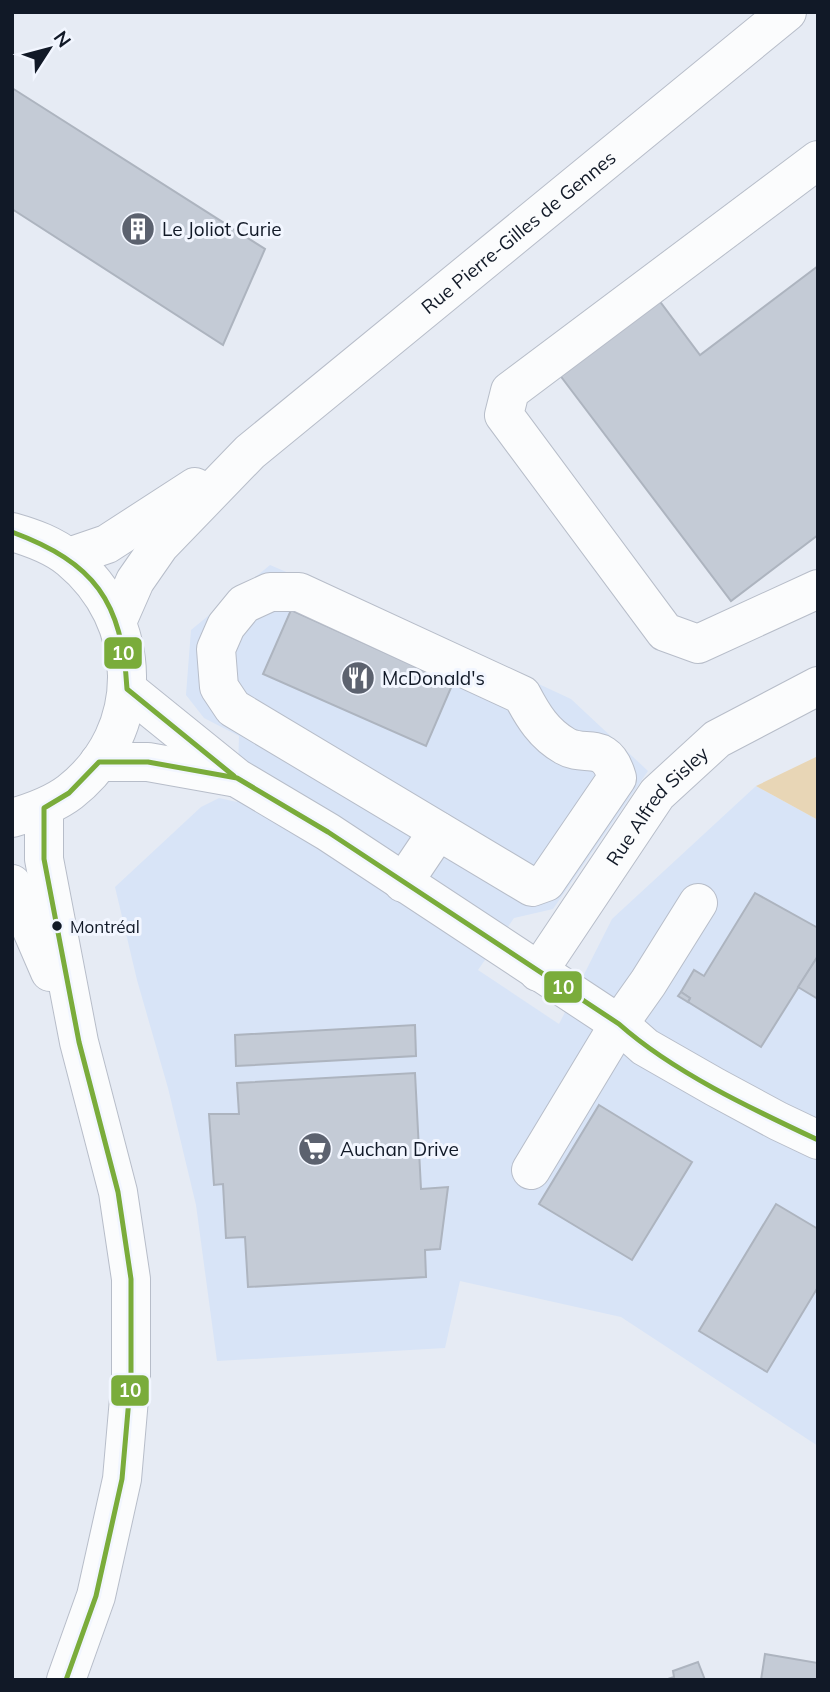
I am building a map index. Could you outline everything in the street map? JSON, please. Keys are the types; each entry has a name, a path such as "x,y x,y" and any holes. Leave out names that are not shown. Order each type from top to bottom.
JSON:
{"main road":[{"name":"Rue Pierre-Gilles de Gennes","path":"117,622 135,581 160,545 250,452 786,12"},
{"path":"818,160 510,391 504,415 665,632 698,644 818,589"},
{"name":"Rue Pierre-Gilles de Gennes","path":"69,557 107,544 250,452"},
{"path":"12,532 41,541 69,557 92,580 109,604 117,622 127,659 127,689 122,715 113,739 99,762 69,793 28,813 44,859 79,1042 118,1192 131,1279 131,1376 122,1479 96,1596 66,1680"},
{"path":"270,592 299,592 522,695 536,722 567,748 597,751 614,766 617,778 546,882 532,887 438,831 233,708 219,687 216,649 226,626 244,604 270,592"},
{"name":"Rue Alfred Sisley","path":"538,972 657,794 717,739 818,686"},
{"path":"127,689 237,778 328,832 619,1024 645,1046 715,1087 818,1140"},
{"path":"99,762 148,762 237,778"},
{"path":"403,883 438,831"},
{"path":"12,884 79,1042"},
{"path":"531,1170 619,1024 698,903"}],"shaded area":[{"path":"270,565 424,631 571,699 648,771 553,909 514,918 478,970 559,1024 612,919 756,786 818,820 818,1446 621,1317 460,1281 445,1348 217,1361 196,1205 115,887 201,807 219,798 237,802 239,736 204,718 186,695 191,630"},
{"path":"818,756 818,820 756,786"}],"building":[{"name":"Le Joliot Curie","path":"12,88 265,249 223,345 12,209"},
{"path":"818,266 818,535 731,601 559,374 658,299 700,355"},
{"name":"McDonald's","path":"291,610 453,683 426,746 263,674"},
{"path":"755,893 818,928 818,956 761,1047 688,1002 690,998 681,992 694,970 704,976"},
{"path":"818,956 818,999 798,987"},
{"path":"681,992 690,998 688,1002 678,996"},
{"path":"415,1025 416,1056 236,1066 235,1035"},
{"name":"Auchan Drive","path":"415,1073 421,1189 448,1187 440,1249 425,1250 426,1277 248,1287 245,1237 226,1238 223,1184 214,1185 209,1114 239,1114 237,1083"},
{"path":"599,1105 692,1162 632,1260 539,1204"},
{"path":"776,1204 818,1229 818,1287 767,1372 699,1331"},
{"path":"765,1654 818,1663 818,1680 761,1680"},
{"path":"698,1662 705,1680 665,1680 674,1677 673,1671"}],"transit line":[{"name":"10","path":"12,532 41,544 84,572 99,589 119,632 127,689 234,776"},
{"name":"10","path":"66,1680 96,1596 122,1479 131,1376 131,1279 118,1192 79,1042 44,859 44,808 69,793 99,762 148,762 237,778 328,832 619,1024 688,1074 818,1140"}],"place":[{"name":"Le Joliot Curie","path":"138,229"},
{"name":"McDonald's","path":"358,678"},
{"name":"Montréal","path":"57,926"},
{"name":"Auchan Drive","path":"315,1149"}]}
